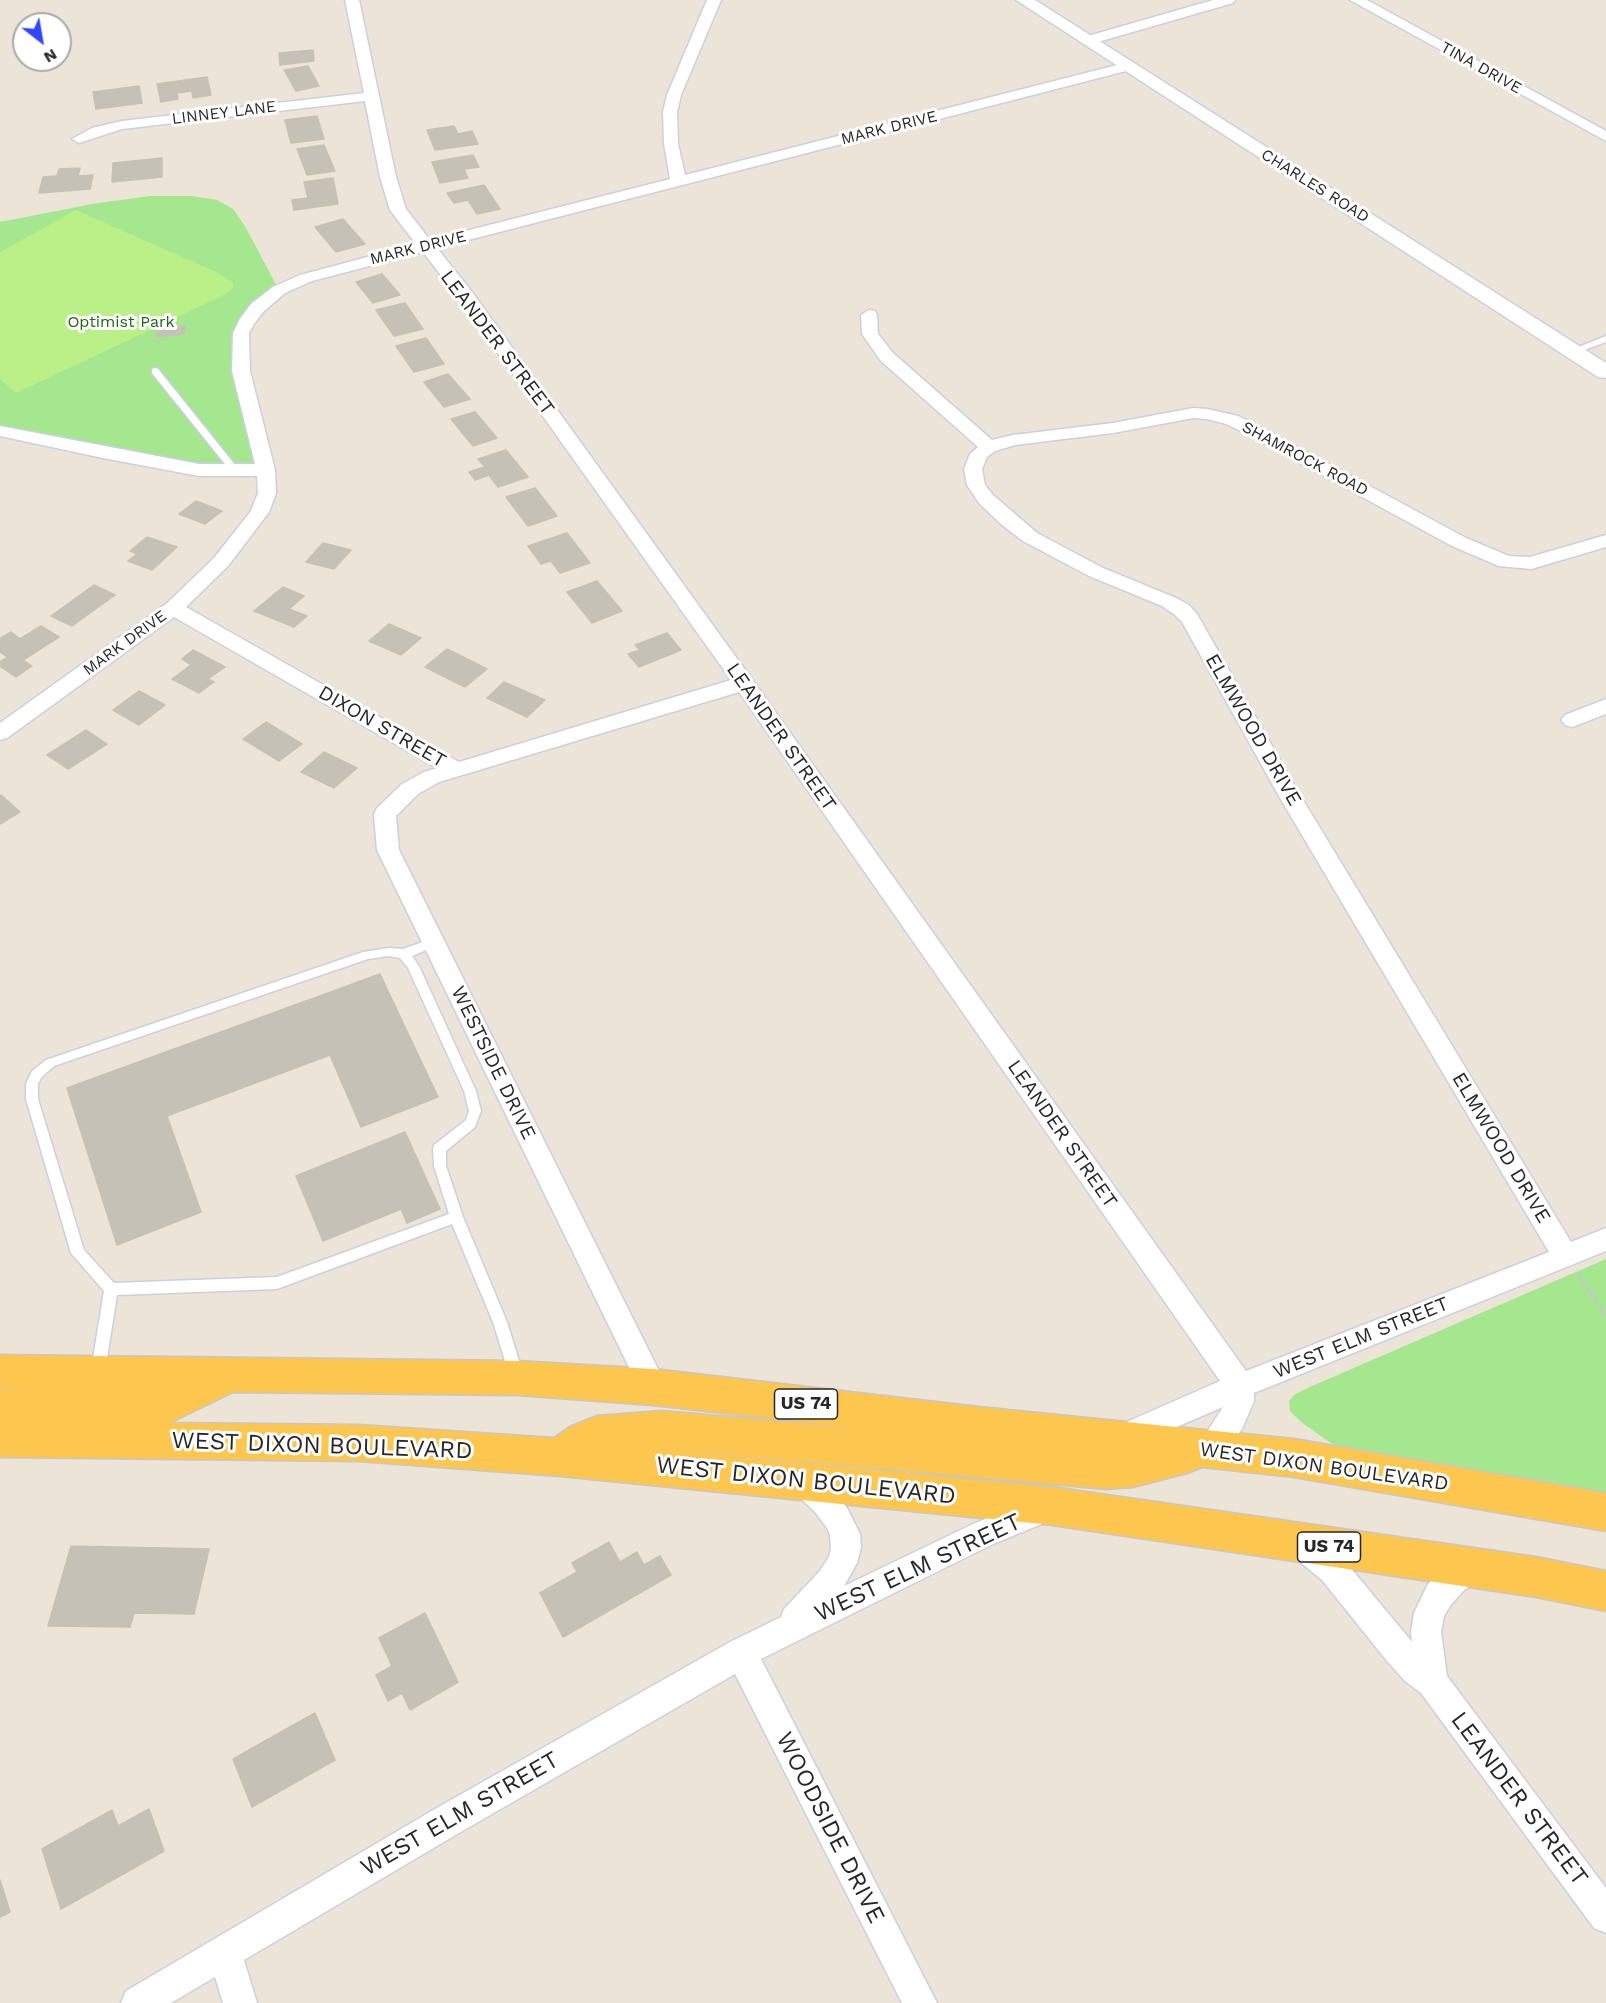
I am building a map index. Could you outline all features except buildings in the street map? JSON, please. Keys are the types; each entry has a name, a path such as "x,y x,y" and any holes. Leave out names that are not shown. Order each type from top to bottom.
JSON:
{"highway":[{"name":"WEST DIXON BOULEVARD","path":"0,1372 517,1378 652,1387 1294,1458 1606,1512"},
{"path":"0,1408 168,1405 232,1373"},
{"path":"560,1457 597,1434 662,1429 1106,1470 1133,1468 1210,1449"},
{"name":"WEST DIXON BOULEVARD","path":"0,1439 359,1443 560,1457 1052,1506 1472,1567 1606,1591"}],"street":[{"name":"LEANDER STREET","path":"352,0 370,96 388,177 398,210 424,246 466,296 744,683 1240,1386"},
{"path":"678,181 670,144 670,112 674,95 713,0"},
{"name":"CHARLES ROAD","path":"1024,0 1125,67 1606,372"},
{"path":"1086,41 1228,0"},
{"name":"TINA DRIVE","path":"1357,0 1606,136"},
{"name":"MARK DRIVE","path":"0,733 173,608 221,562 260,512 267,492 266,470 241,371 241,333 257,308 279,290 306,278 424,246 1125,67"},
{"name":"LINNEY LANE","path":"79,139 97,131 122,125 370,96"},
{"path":"869,315 870,334 887,357 989,447"},
{"name":"SHAMROCK ROAD","path":"989,447 1013,440 1113,428 1178,415 1207,414 1232,420 1249,428 1459,542 1506,562 1531,562 1606,541"},
{"path":"0,431 102,453 199,470 236,472 266,470"},
{"name":"ELMWOOD DRIVE","path":"989,447 979,454 973,469 976,485 986,499 1009,521 1048,548 1096,572 1169,602 1182,610 1190,619 1291,798 1566,1257"},
{"name":"DIXON STREET","path":"173,608 457,770 744,683"},
{"path":"1572,720 1606,706"},
{"name":"WESTSIDE DRIVE","path":"457,770 432,777 410,789 385,814 388,850 652,1387"},
{"name":"WEST ELM STREET","path":"1117,1440 1240,1386 1606,1239"},
{"path":"1210,1449 1232,1420 1240,1401 1240,1386"},
{"name":"WEST ELM STREET","path":"785,1631 830,1582 842,1563 846,1548 845,1534 837,1518 825,1502 803,1481"},
{"name":"WEST ELM STREET","path":"138,2003 447,1821 741,1653 983,1534 1052,1506"},
{"name":"LEANDER STREET","path":"1299,1542 1333,1570 1398,1650 1431,1682 1606,1917"},
{"path":"1431,1682 1426,1632 1429,1614 1439,1595 1452,1581 1472,1567"},
{"name":"WOODSIDE DRIVE","path":"741,1653 920,2003"},
{"path":"225,1952 240,2003"}],"lane":[{"path":"1573,351 1606,339"},
{"path":"155,371 236,472"},
{"path":"111,1289 78,1252 32,1098 32,1084 36,1075 50,1063 368,955 389,952 405,954 434,942"},
{"path":"405,954 413,966 465,1080 475,1111 471,1123 439,1149 440,1166 456,1217 500,1322 517,1378"},
{"path":"111,1289 277,1283 456,1217"},
{"path":"97,1374 111,1289"}],"path":[{"path":"1566,1257 1606,1314"}],"green space":[{"name":"Optimist Park","path":"150,196 191,196 217,200 233,209 246,228 279,290 241,333 266,470 236,472 0,431 0,222 92,204"},
{"path":"76,210 216,272 233,282 233,288 222,296 16,393 0,379 0,252"},
{"path":"1606,1259 1606,1500 1345,1453 1301,1422 1290,1411 1289,1401 1305,1389"}]}
